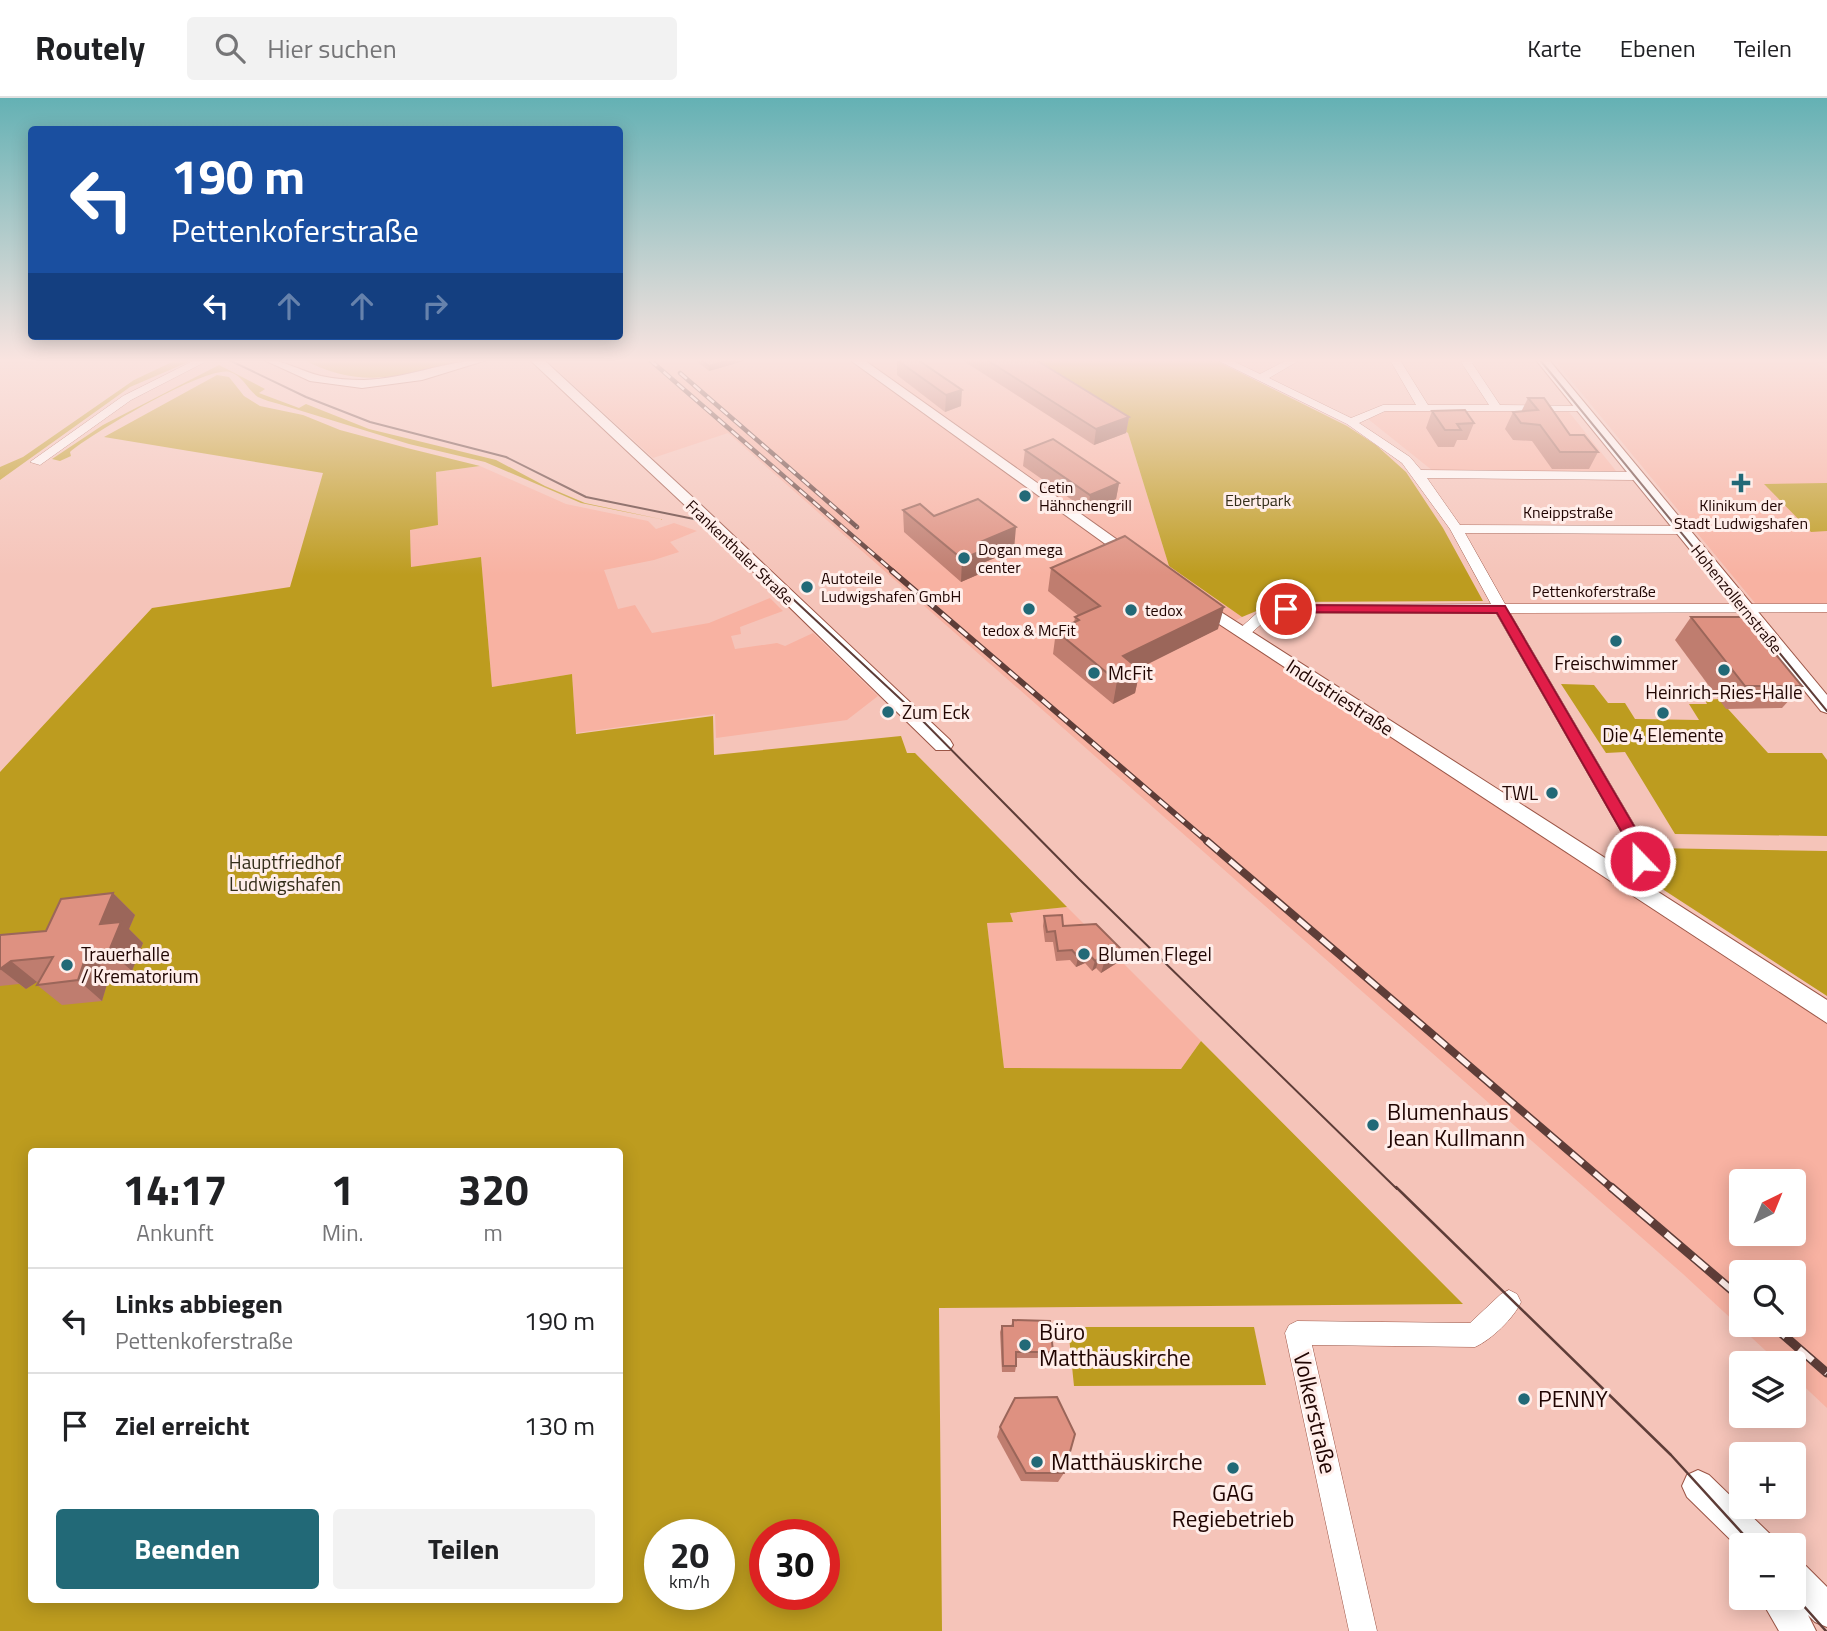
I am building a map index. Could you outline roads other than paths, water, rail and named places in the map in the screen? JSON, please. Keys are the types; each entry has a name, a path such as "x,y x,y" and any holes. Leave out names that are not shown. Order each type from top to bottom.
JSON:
{"street":[{"path":"36,462 80,432"},
{"name":"Frankenthaler Straße","path":"613,432 943,746"},
{"path":"957,432 1153,570"},
{"path":"1365,432 1406,460 1456,529 1640,852 1636,869 1624,881"},
{"name":"Hohenzollernstraße","path":"1600,432 1827,708"},
{"path":"1418,474 1636,475"},
{"name":"Kneippstraße","path":"1456,529 1681,530"},
{"name":"Industriestraße","path":"1184,592 1827,1013"},
{"name":"Pettenkoferstraße","path":"1243,633 1262,616 1286,609 1827,608"},
{"name":"Volkerstraße","path":"1363,1631 1297,1333 1475,1335 1509,1303"},
{"path":"1732,1533 1698,1486 1747,1533"},
{"path":"1806,1590 1827,1610"},
{"path":"1785,1610 1799,1631"}],"tram line":[{"path":"407,432 506,457 586,497 694,519 719,530 909,707 1079,879 1397,1189"},
{"path":"1598,432 1827,711"},
{"path":"1396,1187 1671,1455 1742,1533"},
{"path":"1806,1608 1826,1631"}],"railway":[{"path":"732,432 894,572"},
{"path":"747,432 857,527"},
{"path":"892,571 1209,843"},
{"path":"1207,841 1613,1189"},
{"path":"1611,1187 1729,1288"},
{"path":"1786,1337 1827,1373"}],"place":[{"name":"Klinikum der Stadt Ludwigshafen","path":"1741,483"},
{"name":"Cetin Hähnchengrill","path":"1025,496"},
{"name":"Dogan mega center","path":"964,558"},
{"name":"Autoteile Ludwigshafen GmbH","path":"807,587"},
{"name":"tedox & McFit","path":"1029,609"},
{"name":"tedox","path":"1131,610"},
{"name":"Freischwimmer","path":"1616,641"},
{"name":"Heinrich-Ries-Halle","path":"1724,670"},
{"name":"McFit","path":"1094,673"},
{"name":"Zum Eck","path":"888,712"},
{"name":"Die 4 Elemente","path":"1663,713"},
{"name":"TWL","path":"1552,793"},
{"name":"Blumen Flegel","path":"1084,954"},
{"name":"Trauerhalle / Krematorium","path":"67,965"},
{"name":"Blumenhaus Jean Kullmann","path":"1373,1125"},
{"name":"Büro Matthäuskirche","path":"1025,1345"},
{"name":"PENNY","path":"1524,1399"},
{"name":"Matthäuskirche","path":"1037,1462"},
{"name":"GAG Regiebetrieb","path":"1233,1468"}],"park label":[{"name":"Ebertpark","path":"1258,500"},
{"name":"Hauptfriedhof Ludwigshafen","path":"285,873"}]}
